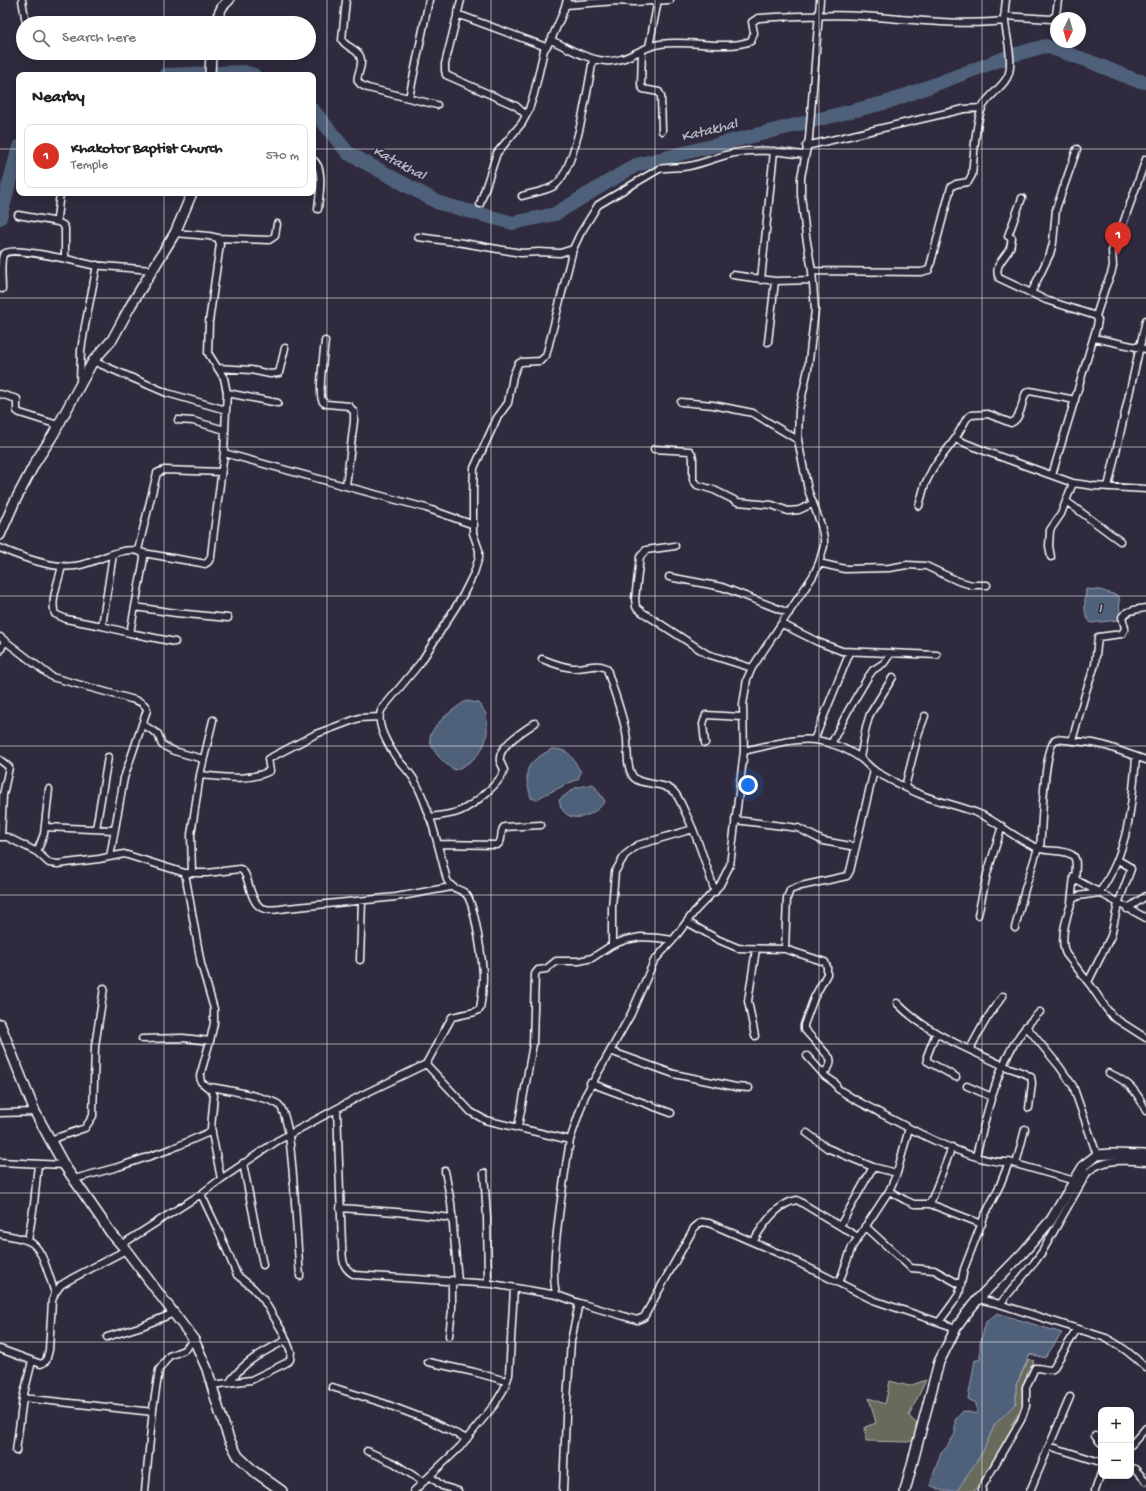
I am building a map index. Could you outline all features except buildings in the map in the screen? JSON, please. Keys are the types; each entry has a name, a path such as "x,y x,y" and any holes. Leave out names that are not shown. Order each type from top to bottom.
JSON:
{"street":[{"path":"22,0 25,16"},
{"path":"217,16 220,4 229,0"},
{"path":"346,0 342,40 344,44 357,52 361,59 357,80 359,84 368,88 437,105"},
{"path":"409,98 429,0"},
{"path":"461,0 445,64 446,75 516,106 526,115"},
{"path":"649,47 657,0"},
{"path":"480,204 497,153 522,123 526,115 534,94 541,60 567,2 670,0"},
{"path":"557,1295 554,1287 556,1239 570,1140 582,1103 590,1083 631,1014 654,961 714,892 725,876 730,865 744,751 742,717 744,693 747,680 752,668 812,576 819,563 824,546 821,525 812,504 806,483 798,440 799,410 808,369 815,310 812,271 801,194 801,177 804,155 809,138 820,0"},
{"path":"812,271 921,272 929,270 951,187 956,184 968,182 972,175 979,118 982,108 990,96 1007,78 1009,71 1008,42 1004,18 1006,0"},
{"path":"551,40 593,59 606,61 619,60 659,44 688,42 729,45 744,44 751,41 754,33 752,22 758,18 819,14 944,22 989,23 1004,18 1051,19 1056,14 1058,0"},
{"path":"457,14 546,47"},
{"path":"642,50 641,85 643,89 659,92 662,96 662,131"},
{"path":"522,196 554,186 564,174 579,132 593,59"},
{"path":"210,72 211,60"},
{"path":"806,146 964,109 982,108"},
{"path":"1031,293 1050,254 1053,243 1056,209 1077,149"},
{"path":"451,887 429,817 415,781 395,756 381,728 379,716 382,709 421,662 462,597 474,573 480,550 473,534 474,525 472,492 474,468 497,418 508,403 513,376 518,364 521,362 540,362 546,356 573,249 580,234 598,205 659,169 688,166 715,157 750,150 774,151 804,155"},
{"path":"761,280 774,151"},
{"path":"1052,475 1098,326 1096,316 1113,266 1112,251 1146,159"},
{"path":"316,162 321,172 318,210"},
{"path":"1139,180 1146,183"},
{"path":"58,222 57,218 60,196"},
{"path":"0,535 14,503 35,463 58,425 92,361 112,340 131,305 175,233 191,196"},
{"path":"1022,198 1008,236 1012,238 1010,247 997,269 996,273 999,278 1046,300 1096,316"},
{"path":"18,215 58,222 63,225 65,228 66,259"},
{"path":"175,233 218,238 269,240 275,236 277,224"},
{"path":"418,237 463,243 521,254 539,252 560,253 573,249"},
{"path":"0,548 30,559 62,566 75,566 126,550 206,564 208,562 212,547 224,453 227,393 224,378 208,353 208,322 220,244 218,238"},
{"path":"2,288 2,255 9,250 97,265 152,270"},
{"path":"80,384 81,350 97,265"},
{"path":"733,275 775,281 813,280"},
{"path":"768,342 775,281"},
{"path":"1108,487 1143,348 1146,320"},
{"path":"1094,338 1143,348"},
{"path":"325,341 321,390 322,400 327,404 349,406 354,412 346,486"},
{"path":"218,368 251,370 275,374 278,373 285,348"},
{"path":"92,361 167,393 226,410"},
{"path":"919,506 933,468 955,439 967,418 971,416 988,414 1011,423 1015,421 1018,416 1026,392 1030,391 1075,400"},
{"path":"227,393 278,403"},
{"path":"0,394 16,399 17,411 20,413 58,425"},
{"path":"681,402 713,405 752,413 798,440"},
{"path":"178,420 193,421 225,430"},
{"path":"955,439 1074,483 1146,489"},
{"path":"654,449 690,451 693,458 693,480 697,485 714,490 738,502 772,506 788,511 799,510 812,504"},
{"path":"224,453 426,508 474,525"},
{"path":"130,634 144,558 141,552 157,473 164,470 221,472"},
{"path":"1050,557 1050,530 1061,514 1074,483"},
{"path":"1066,501 1120,541"},
{"path":"676,546 646,550 640,557 635,598 636,607 707,654 752,668"},
{"path":"102,626 113,554"},
{"path":"819,563 845,568 889,568 907,565 926,566 958,581 972,585 987,585"},
{"path":"62,566 55,597 55,614 66,619 102,626 130,634 175,642"},
{"path":"669,577 722,587 789,613"},
{"path":"135,607 228,618"},
{"path":"1072,741 1095,665 1098,637 1122,634 1125,628 1122,617 1124,614 1135,609 1146,608"},
{"path":"782,624 832,648 850,652 937,656"},
{"path":"0,651 3,639 52,677 131,699 144,704 147,707 124,778 110,857"},
{"path":"814,740 850,652"},
{"path":"831,744 868,677 873,670 884,662 891,653"},
{"path":"542,660 570,668 604,666 607,669 626,732 629,766 632,775 637,781 658,784 672,790 680,802 693,829 714,892"},
{"path":"860,758 870,714 892,677"},
{"path":"705,743 703,724 706,715 742,717"},
{"path":"200,775 237,779 262,775 270,771 268,759 316,734 359,718 379,716"},
{"path":"905,787 919,732 925,716"},
{"path":"192,873 191,835 203,759 213,720"},
{"path":"429,817 461,811 484,794 503,775 504,770 500,762 500,758 509,741 535,723"},
{"path":"142,724 158,734 162,745 174,751 203,759"},
{"path":"1015,928 1025,889 1039,848 1045,779 1049,750 1053,741 1056,739 1093,743 1146,760"},
{"path":"744,751 794,741 814,740 831,744 860,758 874,770 922,795 960,806 983,816 1002,826 1016,837 1039,848 1068,853 1074,856 1076,860 1075,874 1063,948 1070,960 1113,1016 1146,1037"},
{"path":"96,829 108,757"},
{"path":"1070,906 1073,899 1078,896 1099,893 1118,860 1128,826 1136,758"},
{"path":"0,760 8,767 3,795 1,837 7,837 37,852 49,862 58,864 124,854 185,873 207,873 240,869 245,874 257,905 263,909 272,911 286,908 396,897 451,887 466,894 471,902 477,927 483,977 480,1009 475,1012 452,1017 426,1064 289,1135 243,1164 124,1247 61,1285 54,1293 52,1300 49,1350 46,1361 41,1364 0,1349"},
{"path":"785,949 788,893 790,890 801,886 847,876 850,871 874,770"},
{"path":"37,852 44,834 49,789"},
{"path":"736,820 798,828 823,841 856,847"},
{"path":"438,844 497,845 500,844 502,829 504,827 541,825"},
{"path":"978,915 987,874 1002,826"},
{"path":"45,827 114,830"},
{"path":"612,945 612,907 615,872 625,855 638,845 693,829"},
{"path":"1088,982 1111,936 1118,904 1131,869 1130,866 1118,860"},
{"path":"185,873 200,964 214,1009 214,1023 200,1076 201,1082 211,1090 214,1095 212,1131 221,1179"},
{"path":"1075,874 1076,880 1146,918"},
{"path":"1127,909 1146,896"},
{"path":"360,960 362,901"},
{"path":"687,922 719,940 738,948 785,949 824,962 827,967 827,974 814,998 804,1025 804,1029 807,1033 830,1058 830,1067 823,1073"},
{"path":"518,1127 533,1044 535,974 538,970 546,969 556,961 579,961 592,958 612,945 625,940 641,937 673,940"},
{"path":"755,1036 748,1000 756,949"},
{"path":"50,1140 85,1128 93,1116 95,1046 104,988"},
{"path":"970,1050 992,1008 1003,996"},
{"path":"897,1003 913,1018 936,1033 1031,1077 1032,1083 1029,1108"},
{"path":"976,1156 992,1097 1003,1065 1026,1026 1040,1012"},
{"path":"0,1024 35,1112 64,1165 112,1233 194,1340 208,1369 229,1439 238,1456 255,1472 282,1491"},
{"path":"1026,1026 1059,1066 1073,1086 1097,1155"},
{"path":"936,1033 927,1056 927,1061 956,1077"},
{"path":"142,1039 183,1038 210,1041"},
{"path":"610,1051 674,1074 736,1087 749,1088"},
{"path":"807,1056 835,1083 838,1089 909,1128 976,1156 998,1162 1009,1162 1075,1181"},
{"path":"426,1064 471,1112 485,1120 570,1140"},
{"path":"1109,1072 1126,1081 1144,1099 1146,1111"},
{"path":"590,1083 671,1113"},
{"path":"967,1086 992,1097"},
{"path":"206,1087 225,1089 278,1104 282,1111 289,1135 300,1276"},
{"path":"337,1109 340,1208 344,1265 348,1272 355,1275 488,1283 557,1295 637,1320 644,1317 686,1240 694,1228 701,1222 709,1223 785,1256 873,1300 956,1328"},
{"path":"0,1113 35,1112"},
{"path":"838,1283 852,1247 889,1191 896,1174 909,1128"},
{"path":"1016,1164 1025,1129"},
{"path":"74,1179 118,1167 171,1149 212,1131"},
{"path":"807,1133 827,1148 873,1167 896,1174"},
{"path":"930,1204 952,1147"},
{"path":"905,1491 939,1362 956,1328 978,1299 1044,1229 1084,1165 1097,1155 1146,1155"},
{"path":"0,1162 64,1165"},
{"path":"938,1322 953,1303 961,1285 964,1269 1009,1162"},
{"path":"1000,1304 1042,1252 1087,1173 1093,1167 1107,1162 1146,1162"},
{"path":"28,1241 38,1164"},
{"path":"243,1164 263,1265"},
{"path":"840,1226 873,1167"},
{"path":"445,1171 453,1218 455,1280 449,1336"},
{"path":"484,1173 487,1218 488,1283"},
{"path":"889,1191 914,1204 930,1204 982,1224"},
{"path":"201,1194 237,1275 253,1288 263,1299 291,1352 290,1360 286,1363 251,1380 212,1385"},
{"path":"753,1242 765,1222 775,1212 792,1200 801,1201 858,1237"},
{"path":"340,1208 453,1218"},
{"path":"866,1226 911,1268 934,1270 961,1285"},
{"path":"0,1234 28,1241 37,1248 54,1293"},
{"path":"414,1491 467,1439 495,1404 504,1390 509,1375 514,1288"},
{"path":"978,1299 1000,1304 1106,1338 1129,1351 1146,1368"},
{"path":"563,1491 571,1341 579,1303"},
{"path":"107,1337 142,1326 174,1313"},
{"path":"982,1491 982,1487 1024,1412 1026,1387 1033,1371 1039,1367 1049,1371 1053,1369 1077,1329"},
{"path":"145,1491 159,1370 169,1356 184,1350 194,1340"},
{"path":"229,1383 238,1370 248,1361 286,1340"},
{"path":"16,1450 23,1398 32,1361"},
{"path":"428,1362 506,1381"},
{"path":"332,1388 383,1403 428,1420 467,1439"},
{"path":"1030,1491 1070,1397"},
{"path":"23,1398 153,1412"},
{"path":"1133,1443 1146,1428"},
{"path":"1095,1436 1098,1440"},
{"path":"1049,1446 1098,1462"},
{"path":"366,1451 394,1463 424,1482"},
{"path":"1134,1469 1146,1480"},
{"path":"430,1476 442,1486 458,1491"},
{"path":"1095,1491 1099,1479"}],"green space":[{"path":"1029,1359 1034,1361 1022,1386 1023,1407 1011,1425 1020,1415 999,1456 975,1491 956,1491 982,1453 995,1424 1016,1403 1016,1385"},
{"path":"926,1380 909,1416 922,1429 916,1439 908,1442 866,1441 865,1427 876,1423 869,1398 885,1404 890,1381 909,1386"}],"water":[{"name":"I","path":"1086,589 1100,590 1119,596 1119,620 1091,623 1086,616 1085,611"},
{"path":"466,701 479,703 487,720 487,735 482,748 474,759 455,770 438,756 430,742 430,736 437,724 443,718"},
{"path":"552,749 558,749 570,755 581,772 578,779 542,796 537,800 531,798 527,780 528,768 536,759"},
{"path":"593,784 605,801 601,806 591,814 584,816 572,817 566,814 561,808 559,800 575,788"},
{"path":"997,1313 1062,1333 1045,1358 1030,1354 1016,1385 1016,1403 995,1424 982,1453 957,1491 942,1491 930,1485 941,1452 946,1448 955,1434 955,1420 963,1411 977,1414 976,1403 968,1399 975,1360 980,1360 980,1344 986,1322"}],"waterway":[{"name":"Katakhal","path":"316,114 348,153 439,203 513,223 555,214 636,165 888,102 1010,56 1045,46 1086,60 1135,80 1146,82"},
{"name":"Katakhal","path":"0,218 16,158"}],"place":[{"name":"Khakotor Baptist Church","path":"1118,255"}]}
